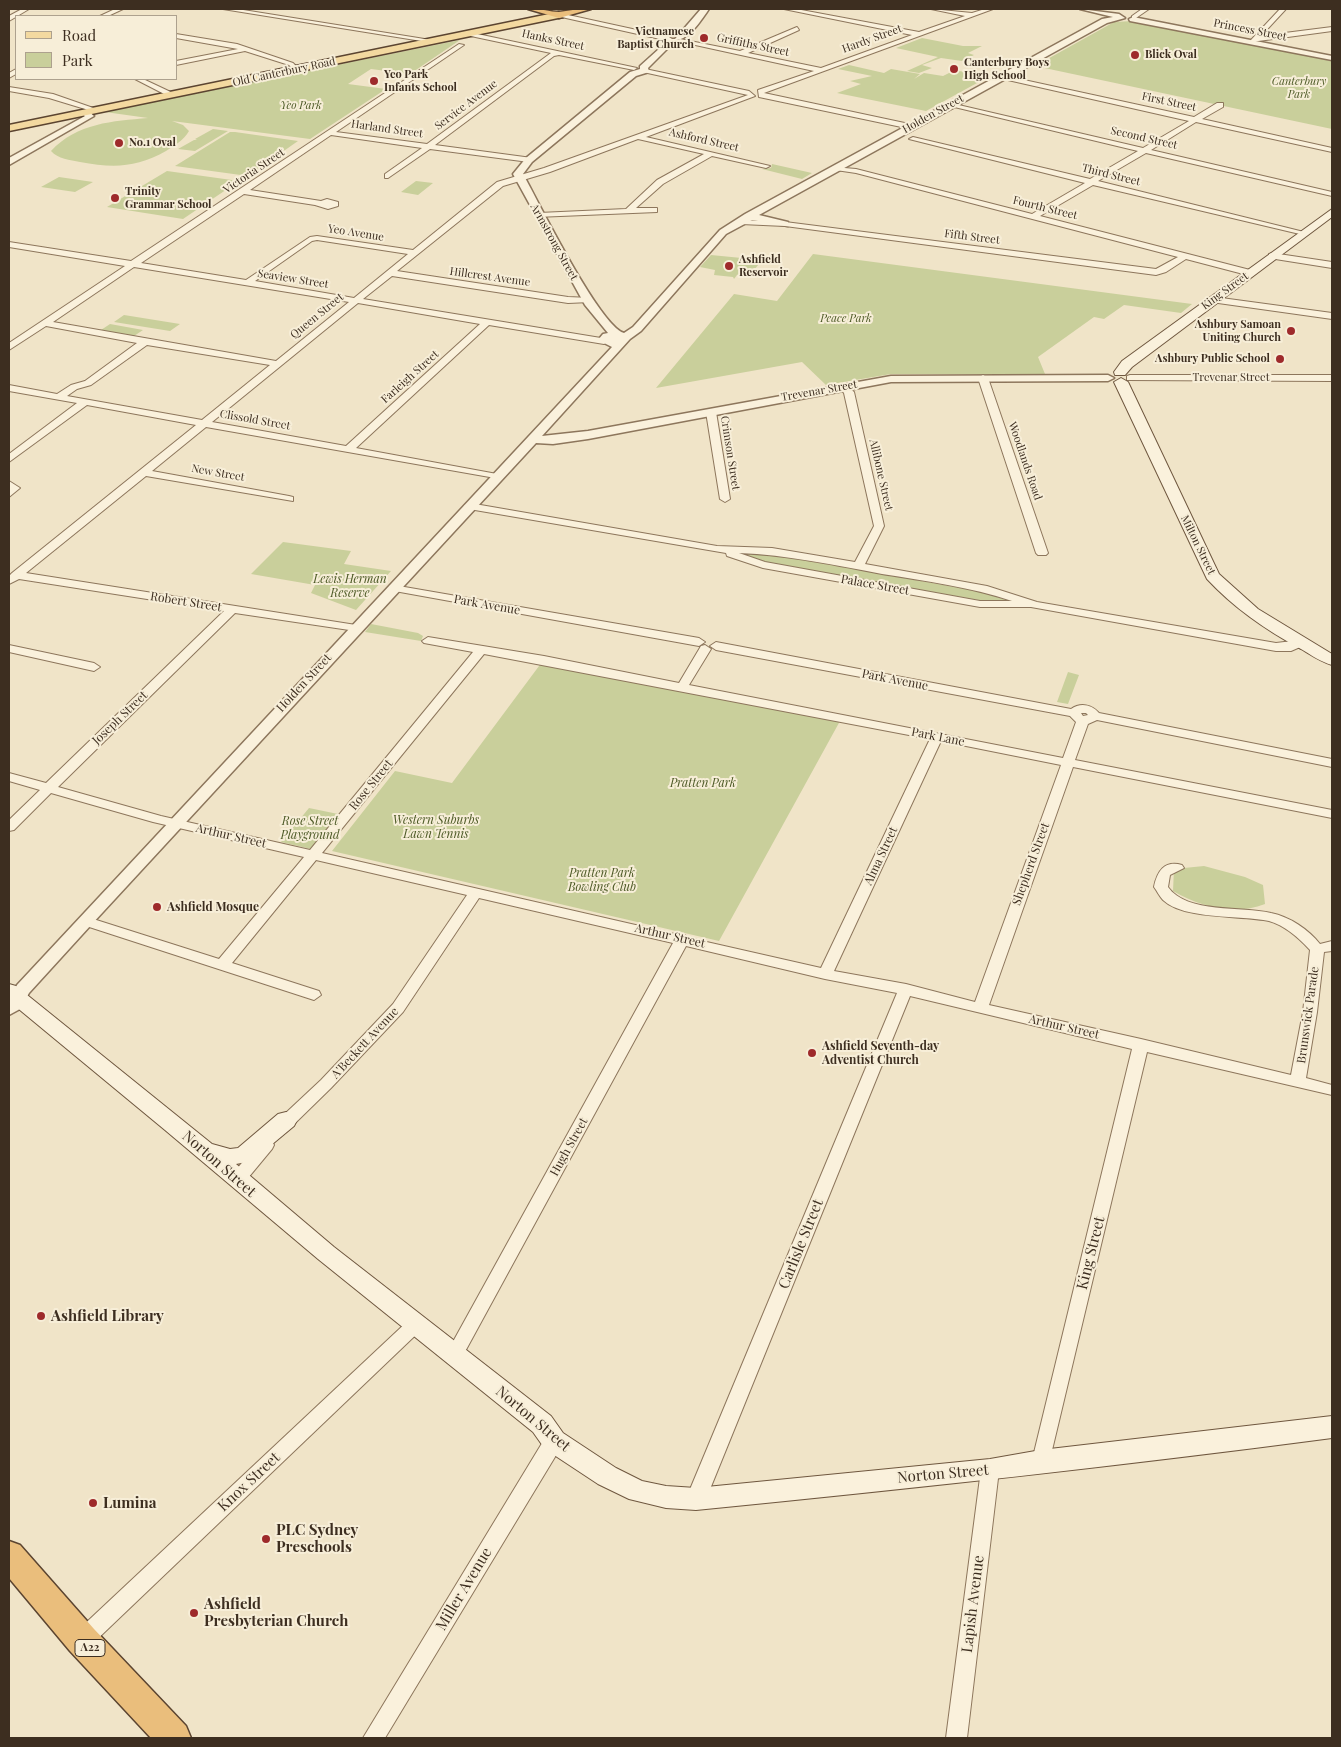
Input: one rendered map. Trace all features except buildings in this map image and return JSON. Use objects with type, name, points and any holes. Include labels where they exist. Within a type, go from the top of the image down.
[{"type":"highway","points":[[533,9],[559,15],[586,9]]},
{"type":"highway","name":"A22","points":[[9,1554],[82,1640],[174,1738]]},
{"type":"main road","name":"Old Canterbury Road","points":[[9,128],[82,111],[559,15]]},
{"type":"main road","name":"King Street","points":[[1120,377],[1126,364],[1332,212]]},
{"type":"main road","name":"Milton Street","points":[[1120,377],[1212,576],[1241,602],[1301,644],[1332,660]]},
{"type":"main road","name":"Norton Street","points":[[11,999],[173,1124],[237,1180],[542,1424],[554,1441],[607,1476],[638,1491],[666,1497],[696,1499],[990,1470],[1041,1461],[1332,1427]]},
{"type":"main road","points":[[202,1150],[238,1157],[244,1155],[286,1120]]},
{"type":"street","points":[[105,15],[120,9]]},
{"type":"street","points":[[226,9],[434,41]]},
{"type":"street","points":[[266,15],[278,9]]},
{"type":"street","points":[[705,9],[695,24],[527,162],[519,171],[518,178],[547,170],[750,94],[762,94],[911,127]]},
{"type":"street","points":[[787,9],[919,34]]},
{"type":"street","points":[[934,9],[971,16]]},
{"type":"street","name":"Hardy Street","points":[[762,94],[821,70],[990,9]]},
{"type":"street","points":[[1084,9],[1121,18]]},
{"type":"street","points":[[1133,18],[1146,9]]},
{"type":"street","points":[[1253,40],[1283,9]]},
{"type":"street","name":"Griffiths Street","points":[[559,15],[821,70]]},
{"type":"street","name":"Princess Street","points":[[1121,18],[1133,18],[1253,40],[1332,58]]},
{"type":"street","name":"Holden Street","points":[[11,999],[594,372],[601,369],[620,337],[637,329],[718,237],[834,169],[1001,77],[1100,24],[1121,18]]},
{"type":"street","points":[[742,53],[797,29]]},
{"type":"street","points":[[1253,40],[1332,30]]},
{"type":"street","name":"Hanks Street","points":[[468,34],[750,94]]},
{"type":"street","points":[[178,36],[246,49],[291,64],[296,69]]},
{"type":"street","name":"Victoria Street","points":[[9,347],[461,45]]},
{"type":"street","points":[[178,63],[246,49]]},
{"type":"street","name":"Service Avenue","points":[[388,176],[558,53]]},
{"type":"street","name":"First Street","points":[[1001,77],[1332,150]]},
{"type":"street","points":[[140,80],[173,94]]},
{"type":"street","points":[[9,89],[50,96],[90,116],[9,162]]},
{"type":"street","name":"Second Street","points":[[950,105],[1332,194]]},
{"type":"street","points":[[1033,217],[1194,119],[1220,106]]},
{"type":"street","name":"Harland Street","points":[[330,133],[527,162]]},
{"type":"street","name":"Ashford Street","points":[[637,137],[766,166]]},
{"type":"street","name":"Third Street","points":[[913,139],[1304,233]]},
{"type":"street","points":[[628,211],[660,182],[712,153]]},
{"type":"street","points":[[527,162],[529,168],[547,170]]},
{"type":"street","name":"Fourth Street","points":[[834,169],[856,171],[1251,273]]},
{"type":"street","name":"Armstrong Street","points":[[518,178],[589,303],[596,309],[607,327],[620,337]]},
{"type":"street","name":"Queen Street","points":[[12,578],[500,184],[518,178]]},
{"type":"street","points":[[243,191],[320,203]]},
{"type":"street","points":[[539,215],[654,210]]},
{"type":"street","points":[[745,220],[785,224]]},
{"type":"street","name":"Fifth Street","points":[[785,224],[1156,272],[1163,270],[1185,256]]},
{"type":"street","name":"Yeo Avenue","points":[[247,283],[310,239],[317,238],[415,253]]},
{"type":"street","name":"Seaview Street","points":[[9,244],[605,341]]},
{"type":"street","points":[[1272,256],[1332,265]]},
{"type":"street","name":"Hillcrest Avenue","points":[[390,273],[589,303]]},
{"type":"street","points":[[1214,300],[1332,316]]},
{"type":"street","name":"Armstrong Street","points":[[589,303],[588,309],[605,341]]},
{"type":"street","name":"Farleigh Street","points":[[349,449],[487,322]]},
{"type":"street","points":[[44,323],[278,364]]},
{"type":"street","points":[[605,341],[616,344],[620,337]]},
{"type":"street","name":"Holden Street","points":[[594,372],[594,368],[608,352],[605,341]]},
{"type":"street","points":[[59,397],[74,386],[88,383],[145,342]]},
{"type":"street","name":"Woodlands Road","points":[[983,378],[1042,553]]},
{"type":"street","name":"Trevenar Street","points":[[533,439],[561,439],[891,379],[1332,378]]},
{"type":"street","name":"Allibone Street","points":[[844,387],[850,392],[879,526],[858,566]]},
{"type":"street","name":"Clissold Street","points":[[9,388],[497,477]]},
{"type":"street","points":[[9,459],[85,402]]},
{"type":"street","name":"Crimson Street","points":[[711,412],[725,499]]},
{"type":"street","name":"New Street","points":[[143,472],[289,499]]},
{"type":"street","points":[[9,484],[15,488],[9,494]]},
{"type":"street","name":"Palace Street","points":[[469,506],[717,549],[772,551],[858,566],[987,589],[1035,605]]},
{"type":"street","name":"Palace Street","points":[[717,549],[763,565],[971,603],[1035,605],[1276,647],[1291,647],[1301,644]]},
{"type":"street","name":"Robert Street","points":[[12,578],[356,628]]},
{"type":"street","name":"Park Avenue","points":[[393,588],[1332,762]]},
{"type":"street","name":"Joseph Street","points":[[9,827],[232,609]]},
{"type":"street","points":[[428,641],[481,650]]},
{"type":"street","points":[[682,687],[707,646]]},
{"type":"street","points":[[9,648],[94,667]]},
{"type":"street","name":"Park Lane","points":[[481,650],[544,660],[1332,814]]},
{"type":"street","name":"Rose Street","points":[[222,966],[481,650]]},
{"type":"street","name":"Shepherd Street","points":[[980,1009],[1084,716]]},
{"type":"street","name":"Alma Street","points":[[825,974],[937,738]]},
{"type":"street","name":"Arthur Street","points":[[9,778],[176,823],[683,939],[825,974],[906,989],[980,1009],[1298,1080],[1332,1090]]},
{"type":"street","name":"Brunswick Parade","points":[[1177,868],[1164,873],[1160,882],[1161,890],[1173,899],[1212,913],[1269,917],[1309,938],[1317,950],[1310,1012],[1298,1080]]},
{"type":"street","name":"A'Beckett Avenue","points":[[237,1180],[286,1120],[326,1084],[398,1008],[476,892]]},
{"type":"street","points":[[85,921],[314,995]]},
{"type":"street","name":"Hugh Street","points":[[455,1354],[683,939]]},
{"type":"street","name":"Brunswick Parade","points":[[1317,950],[1332,946]]},
{"type":"street","name":"Carlisle Street","points":[[696,1499],[906,989]]},
{"type":"street","name":"King Street","points":[[1041,1461],[1141,1044]]},
{"type":"street","name":"Knox Street","points":[[82,1640],[416,1324]]},
{"type":"street","name":"Miller Avenue","points":[[373,1738],[554,1441]]},
{"type":"street","name":"Lapish Avenue","points":[[956,1738],[990,1470]]},
{"type":"green space","name":"Canterbury Park","points":[[1133,21],[1332,61],[1332,129],[1035,66],[1114,22]]},
{"type":"green space","points":[[922,38],[963,46],[982,46],[968,53],[974,55],[962,61],[941,58],[922,65],[932,68],[919,73],[907,71],[938,57],[896,48]]},
{"type":"green space","name":"Yeo Park","points":[[460,40],[410,74],[371,69],[348,84],[386,89],[310,139],[172,121],[183,125],[189,131],[179,142],[166,151],[134,164],[114,166],[92,164],[64,159],[51,151],[72,134],[84,129],[109,122],[148,118],[105,112]]},
{"type":"green space","points":[[849,65],[884,73],[891,69],[920,74],[914,79],[924,73],[943,76],[955,70],[988,77],[926,111],[837,93],[861,84],[850,81],[872,76],[838,69]]},
{"type":"green space","points":[[213,129],[228,131],[195,151],[178,149],[197,140],[195,139]]},
{"type":"green space","points":[[230,132],[298,141],[248,176],[175,166]]},
{"type":"green space","points":[[772,164],[812,173],[802,179],[762,169],[771,168]]},
{"type":"green space","points":[[167,171],[239,181],[183,219],[107,207]]},
{"type":"green space","points":[[59,177],[93,182],[75,192],[41,187]]},
{"type":"green space","points":[[416,181],[433,183],[418,195],[401,192]]},
{"type":"green space","name":"Peace Park","points":[[813,254],[1192,304],[1181,313],[1124,305],[1104,319],[1094,317],[1038,357],[1045,374],[891,374],[826,385],[802,362],[656,388],[734,294],[777,301]]},
{"type":"green space","points":[[711,255],[762,260],[751,274],[737,275],[734,279],[733,277],[714,275],[715,270],[700,267]]},
{"type":"green space","points":[[124,315],[180,324],[170,331],[114,322]]},
{"type":"green space","points":[[110,324],[143,330],[134,336],[101,330]]},
{"type":"green space","name":"Lewis Herman Reserve","points":[[283,542],[351,551],[344,564],[391,571],[356,610],[311,593],[315,585],[251,574]]},
{"type":"green space","points":[[744,554],[770,554],[983,592],[1006,600],[1003,602],[978,600],[767,563]]},
{"type":"green space","points":[[371,624],[418,633],[423,636],[421,641],[365,632]]},
{"type":"green space","name":"Pratten Park","points":[[542,662],[840,721],[719,941],[332,851],[395,771],[452,783]]},
{"type":"green space","points":[[1068,672],[1079,675],[1068,704],[1057,702]]},
{"type":"green space","name":"Rose Street Playground","points":[[309,808],[338,814],[311,849],[281,842]]},
{"type":"green space","points":[[1204,866],[1245,877],[1263,885],[1265,904],[1253,908],[1218,908],[1184,897],[1173,891],[1174,869]]},
{"type":"place","name":"Vietnamese Baptist Church","points":[[704,38]]},
{"type":"place","name":"Blick Oval","points":[[1135,55]]},
{"type":"place","name":"Canterbury Boys High School","points":[[954,69]]},
{"type":"place","name":"Yeo Park Infants School","points":[[374,81]]},
{"type":"place","name":"No.1 Oval","points":[[119,143]]},
{"type":"place","name":"Trinity Grammar School","points":[[115,198]]},
{"type":"place","name":"Ashfield Reservoir","points":[[729,266]]},
{"type":"place","name":"Ashbury Samoan Uniting Church","points":[[1291,331]]},
{"type":"place","name":"Ashbury Public School","points":[[1280,359]]},
{"type":"place","name":"Ashfield Mosque","points":[[157,907]]},
{"type":"place","name":"Ashfield Seventh-day Adventist Church","points":[[812,1053]]},
{"type":"place","name":"Ashfield Library","points":[[41,1316]]},
{"type":"place","name":"Lumina","points":[[93,1503]]},
{"type":"place","name":"PLC Sydney Preschools","points":[[266,1539]]},
{"type":"place","name":"Ashfield Presbyterian Church","points":[[194,1613]]},
{"type":"park label","name":"Western Suburbs Lawn Tennis","points":[[436,827]]},
{"type":"park label","name":"Pratten Park Bowling Club","points":[[602,880]]}]
